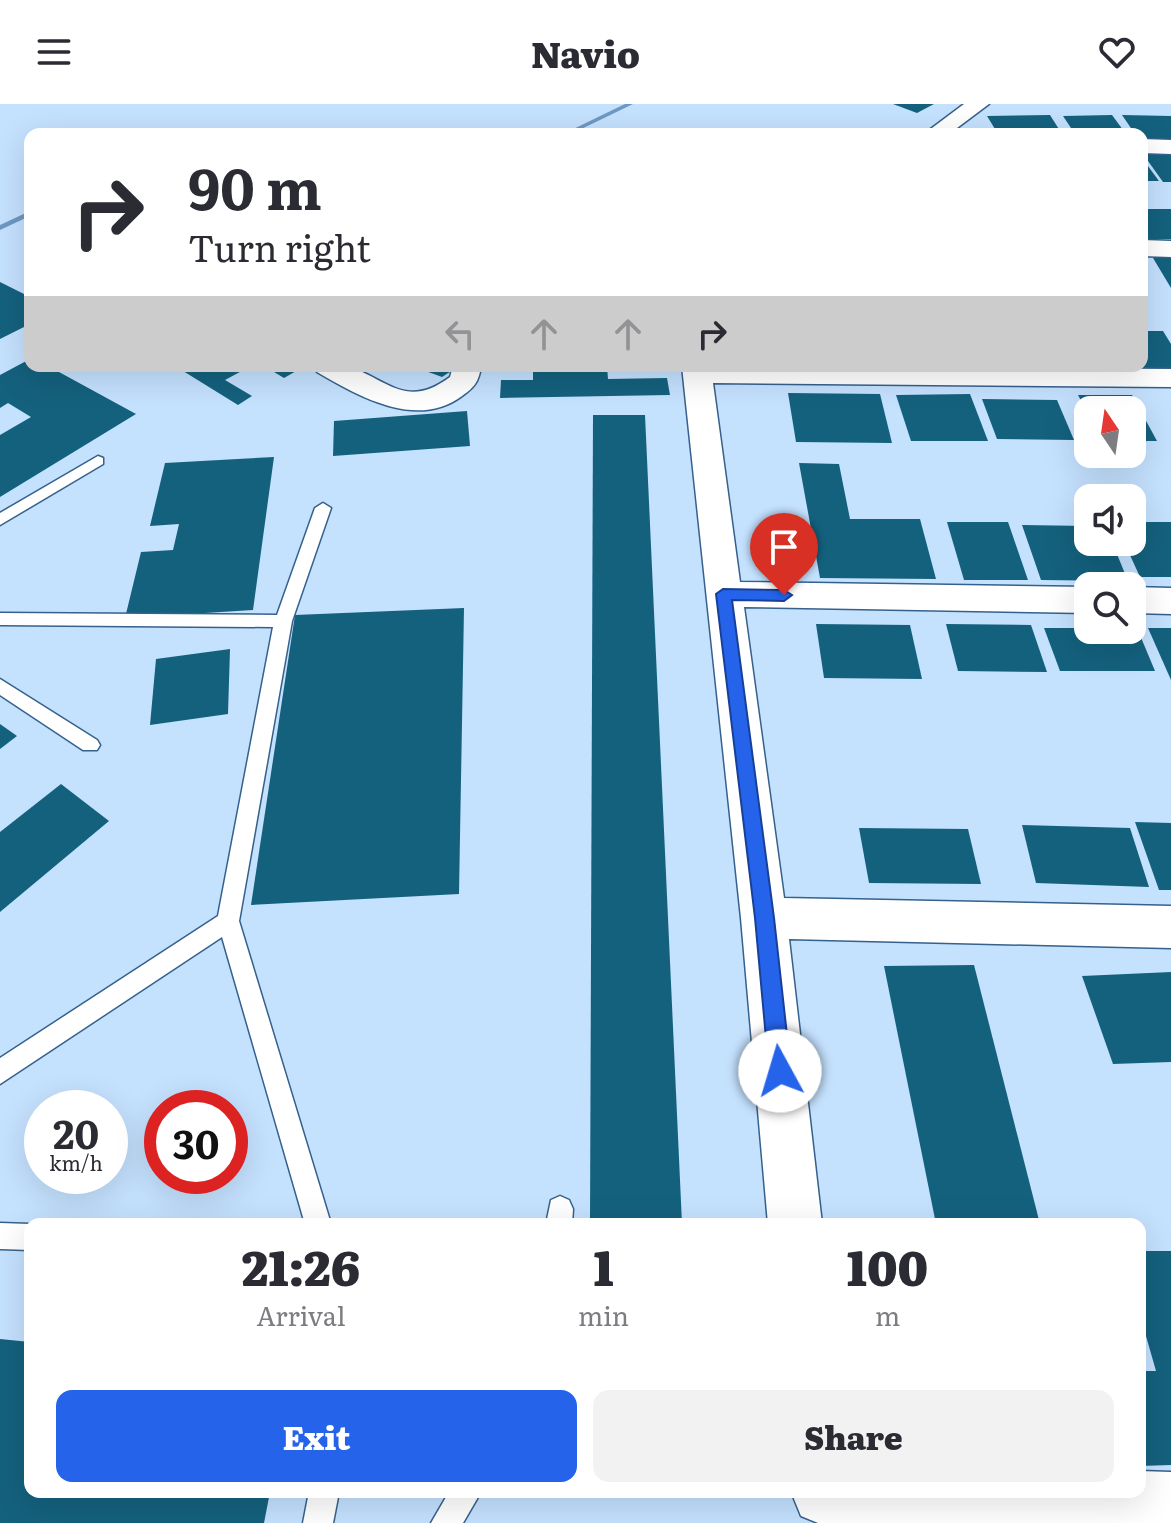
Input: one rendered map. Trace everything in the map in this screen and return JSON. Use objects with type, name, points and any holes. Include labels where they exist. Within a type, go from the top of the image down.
[{"type":"street","points":[[944,128],[978,104]]},
{"type":"street","points":[[1148,146],[1171,147]]},
{"type":"street","points":[[1148,248],[1171,249]]},
{"type":"street","points":[[338,372],[378,395],[406,400],[436,399],[464,381],[466,372]]},
{"type":"street","points":[[697,372],[764,918],[794,1218]]},
{"type":"street","points":[[816,372],[1171,378]]},
{"type":"street","points":[[723,594],[1074,600]]},
{"type":"street","points":[[1146,600],[1171,601]]},
{"type":"street","points":[[764,918],[1171,927]]},
{"type":"street","points":[[824,1503],[1171,1503]]},
{"type":"lane","points":[[0,520],[98,461]]},
{"type":"lane","points":[[316,1218],[228,921],[283,621],[323,508]]},
{"type":"lane","points":[[0,619],[283,621]]},
{"type":"lane","points":[[0,686],[90,745]]},
{"type":"lane","points":[[0,1072],[228,921]]},
{"type":"lane","points":[[0,1236],[24,1237]]},
{"type":"lane","points":[[318,1523],[323,1498]]},
{"type":"lane","points":[[446,1523],[462,1498]]},
{"type":"building","points":[[893,104],[934,104],[917,113]]},
{"type":"building","points":[[1050,115],[1058,128],[994,128],[987,116]]},
{"type":"building","points":[[1112,115],[1122,128],[1071,128],[1063,116]]},
{"type":"building","points":[[1122,115],[1171,116],[1171,140],[1148,140],[1148,128],[1131,128]]},
{"type":"building","points":[[1148,154],[1171,154],[1171,182],[1163,182],[1148,161]]},
{"type":"building","points":[[1148,166],[1159,181],[1148,181]]},
{"type":"building","points":[[1148,209],[1171,209],[1171,239],[1148,239]]},
{"type":"building","points":[[1153,258],[1171,258],[1171,288]]},
{"type":"building","points":[[0,282],[24,294],[24,327],[0,339]]},
{"type":"building","points":[[1148,331],[1163,331],[1171,344],[1171,370],[1148,370]]},
{"type":"building","points":[[24,362],[24,372],[59,372],[136,414],[0,497],[0,435],[31,417],[8,403],[0,408],[0,375]]},
{"type":"building","points":[[185,372],[240,372],[225,380],[252,396],[238,405]]},
{"type":"building","points":[[274,372],[294,372],[284,378]]},
{"type":"building","points":[[428,372],[450,372],[442,377]]},
{"type":"building","points":[[533,372],[607,372],[608,379],[667,378],[670,395],[500,398],[501,380],[533,380]]},
{"type":"building","points":[[788,393],[880,394],[892,443],[796,442]]},
{"type":"building","points":[[970,394],[988,441],[911,441],[896,395]]},
{"type":"building","points":[[1078,395],[1133,396],[1079,396]]},
{"type":"building","points":[[982,399],[1057,400],[1074,440],[997,439]]},
{"type":"building","points":[[467,411],[470,446],[333,456],[334,421]]},
{"type":"building","points":[[593,415],[645,415],[682,1218],[590,1218]]},
{"type":"building","points":[[1146,421],[1157,441],[1146,441]]},
{"type":"building","points":[[274,457],[253,610],[125,618],[141,552],[173,550],[179,524],[150,526],[165,463]]},
{"type":"building","points":[[799,463],[839,464],[850,519],[920,519],[936,579],[820,578]]},
{"type":"building","points":[[947,522],[1008,522],[1028,580],[964,580]]},
{"type":"building","points":[[1146,522],[1171,522],[1171,577],[1146,577],[1146,572],[1138,572],[1130,556],[1146,556]]},
{"type":"building","points":[[1022,525],[1074,526],[1074,556],[1118,556],[1124,572],[1074,572],[1074,580],[1041,580]]},
{"type":"building","points":[[464,608],[459,894],[251,905],[295,615]]},
{"type":"building","points":[[816,624],[910,625],[922,679],[824,678]]},
{"type":"building","points":[[946,624],[1031,625],[1047,672],[958,671]]},
{"type":"building","points":[[1044,628],[1074,628],[1074,644],[1144,644],[1155,671],[1060,671]]},
{"type":"building","points":[[1148,628],[1171,628],[1171,680]]},
{"type":"building","points":[[230,649],[228,714],[150,725],[156,659]]},
{"type":"building","points":[[0,724],[17,736],[0,749]]},
{"type":"building","points":[[61,784],[109,821],[0,912],[0,832]]},
{"type":"building","points":[[1135,822],[1171,823],[1171,890],[1159,890]]},
{"type":"building","points":[[1022,825],[1130,828],[1149,887],[1036,883]]},
{"type":"building","points":[[859,828],[968,829],[981,884],[869,883]]},
{"type":"building","points":[[974,965],[1038,1218],[935,1218],[884,966]]},
{"type":"building","points":[[1171,972],[1171,1062],[1113,1064],[1082,976]]},
{"type":"building","points":[[1146,1251],[1171,1251],[1171,1465],[1146,1466],[1146,1371],[1156,1371],[1146,1336]]},
{"type":"building","points":[[0,1339],[24,1341],[24,1498],[269,1498],[264,1523],[0,1523]]},
{"type":"waterway","points":[[579,128],[630,104]]},
{"type":"waterway","points":[[0,228],[24,216]]},
{"type":"route","points":[[780,1071],[723,594],[784,595]]}]
